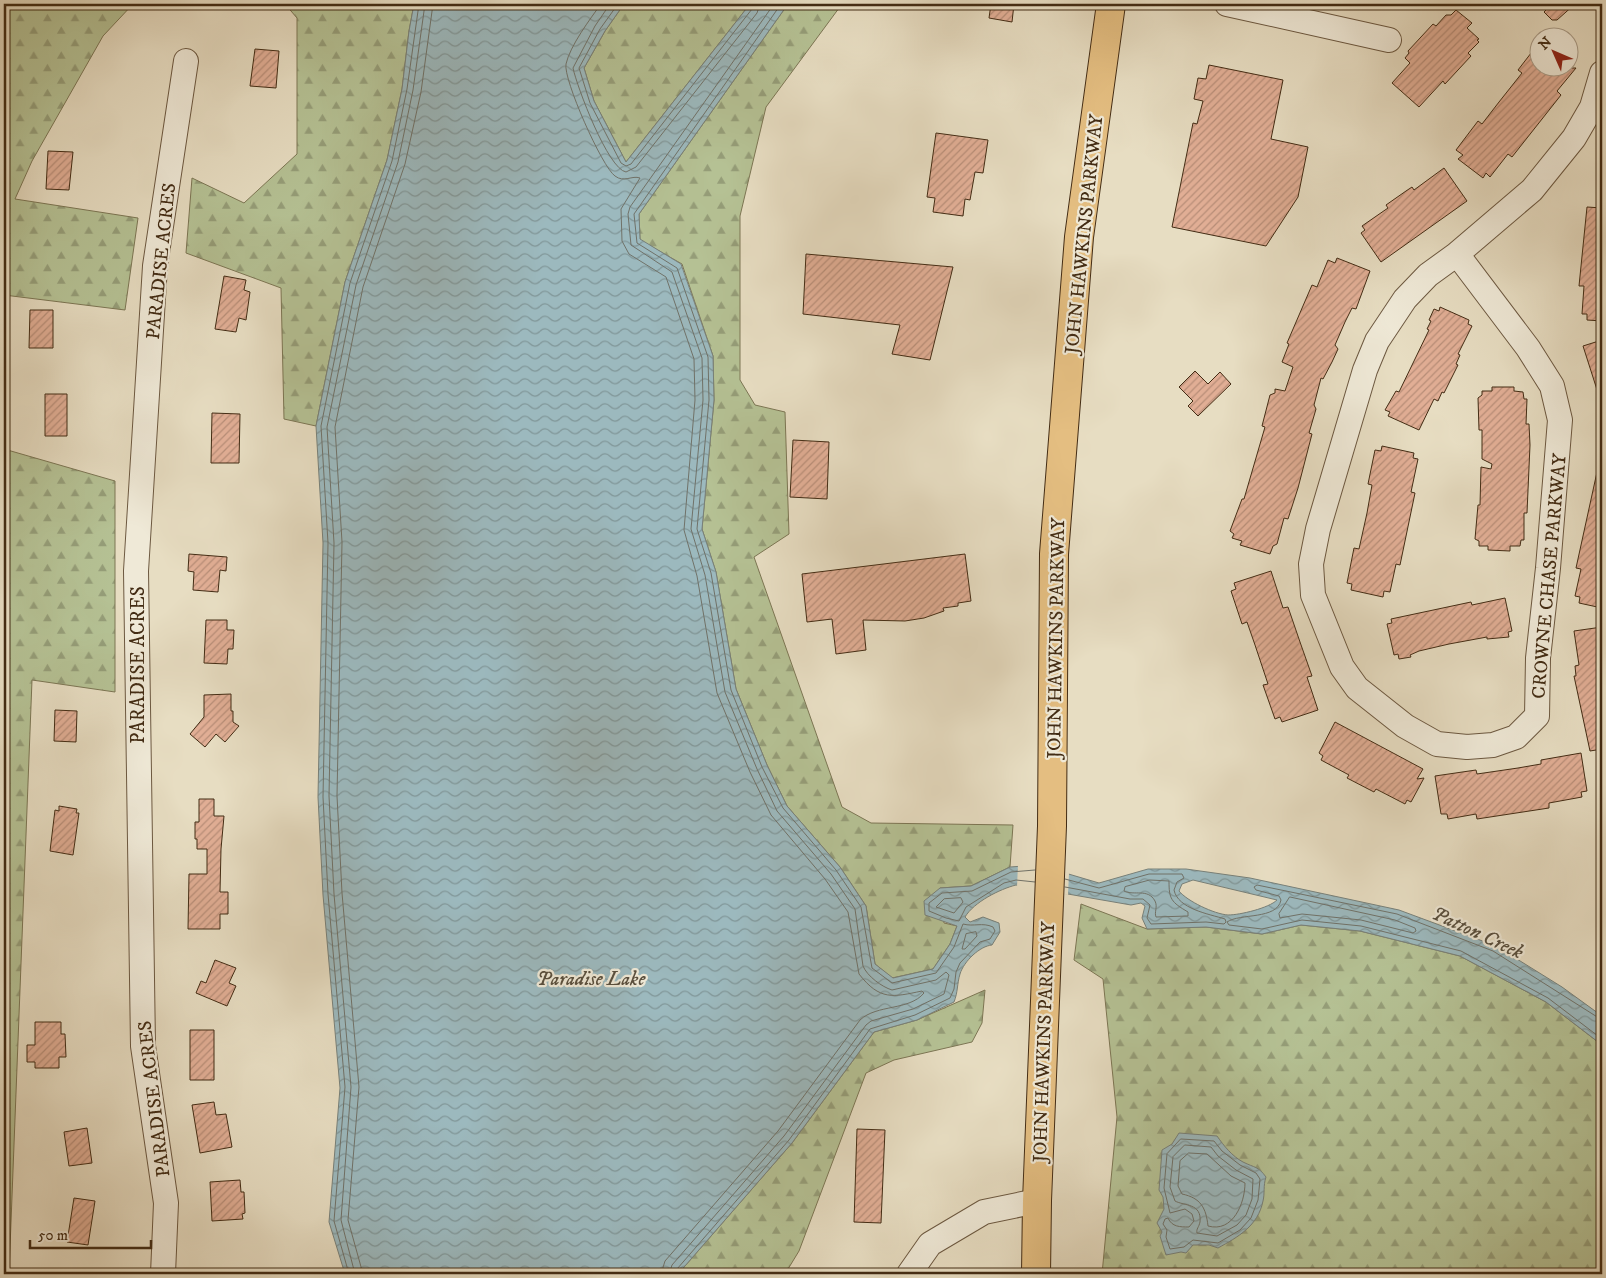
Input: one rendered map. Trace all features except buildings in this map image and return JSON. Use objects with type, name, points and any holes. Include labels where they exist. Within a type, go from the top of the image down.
[{"type":"main road","name":"JOHN HAWKINS PARKWAY","points":[[1036,1274],[1036,1202],[1052,826],[1054,554],[1079,237],[1111,4]]},
{"type":"street","points":[[1227,4],[1390,40]]},
{"type":"street","name":"PARADISE ACRES","points":[[164,1273],[166,1203],[143,1046],[136,571],[155,266],[186,61]]},
{"type":"street","name":"CROWNE CHASE PARKWAY","points":[[1457,254],[1528,348],[1552,386],[1560,420],[1548,568],[1538,658],[1537,716],[1516,737],[1493,745],[1467,747],[1437,744],[1405,726],[1357,688],[1342,667],[1313,595],[1311,564],[1318,529],[1365,370],[1377,341],[1405,299],[1428,275],[1457,254],[1532,190],[1574,138],[1592,107],[1602,73]]},
{"type":"street","points":[[909,1274],[930,1244],[984,1212],[1036,1202]]},
{"type":"green space","points":[[4,4],[133,4],[103,36],[32,161],[15,199],[138,218],[125,310],[4,295]]},
{"type":"green space","points":[[285,4],[414,4],[402,89],[387,160],[345,282],[316,426],[284,419],[281,288],[186,253],[192,178],[244,203],[297,154],[297,18]]},
{"type":"green space","points":[[624,4],[750,4],[626,162],[594,101],[584,68],[605,31]]},
{"type":"green space","points":[[788,4],[842,4],[766,107],[740,216],[740,380],[755,405],[785,412],[789,534],[754,557],[842,807],[871,823],[1013,825],[1010,867],[971,886],[940,888],[944,923],[957,926],[950,944],[933,969],[892,978],[875,964],[866,906],[840,867],[787,806],[767,765],[736,689],[716,572],[702,529],[714,400],[713,356],[682,264],[640,240],[639,214]]},
{"type":"green space","points":[[4,449],[115,481],[115,692],[32,680],[9,1274],[4,1274]]},
{"type":"green space","points":[[1081,904],[1147,929],[1206,927],[1262,934],[1301,925],[1360,931],[1460,956],[1546,1002],[1602,1045],[1602,1274],[1102,1274],[1117,1117],[1103,979],[1074,960]]},
{"type":"green space","points":[[985,990],[982,1023],[972,1042],[894,1060],[866,1073],[799,1251],[785,1274],[678,1274],[792,1143],[874,1032],[917,1020]]},
{"type":"water","name":"Paradise Lake","points":[[414,4],[624,4],[605,31],[584,68],[594,101],[626,162],[750,4],[788,4],[639,214],[640,239],[681,264],[713,356],[714,400],[702,529],[716,572],[736,689],[767,765],[787,806],[840,867],[866,906],[875,964],[893,978],[933,969],[950,944],[957,926],[925,915],[924,901],[940,888],[971,886],[1010,867],[1038,865],[1099,883],[1148,869],[1186,869],[1250,878],[1399,910],[1496,946],[1562,987],[1602,1016],[1602,1045],[1546,1002],[1460,956],[1360,931],[1301,925],[1262,934],[1206,927],[1147,929],[1142,918],[1145,906],[1141,903],[1131,905],[1016,885],[988,897],[969,911],[965,917],[970,922],[983,917],[999,923],[1000,932],[992,945],[982,948],[965,964],[960,974],[954,1002],[917,1020],[874,1032],[792,1143],[678,1274],[345,1274],[329,1222],[340,1088],[323,895],[318,797],[323,543],[316,426],[345,282],[387,160],[402,89]],"holes":[[[1193,880],[1277,900],[1268,906],[1240,914],[1228,915],[1201,906],[1188,899],[1179,891],[1182,884]]]},
{"type":"water","points":[[1179,1133],[1217,1136],[1235,1157],[1263,1173],[1266,1177],[1264,1198],[1257,1217],[1252,1224],[1233,1240],[1218,1248],[1209,1245],[1193,1245],[1186,1253],[1166,1255],[1160,1236],[1162,1232],[1157,1223],[1164,1209],[1163,1197],[1159,1190],[1162,1150],[1172,1144]]},
{"type":"pier","points":[[1038,863],[1069,873],[1068,895],[1017,887],[1018,864]]},
{"type":"water label","name":"Patton Creek","points":[[1478,932]]}]
